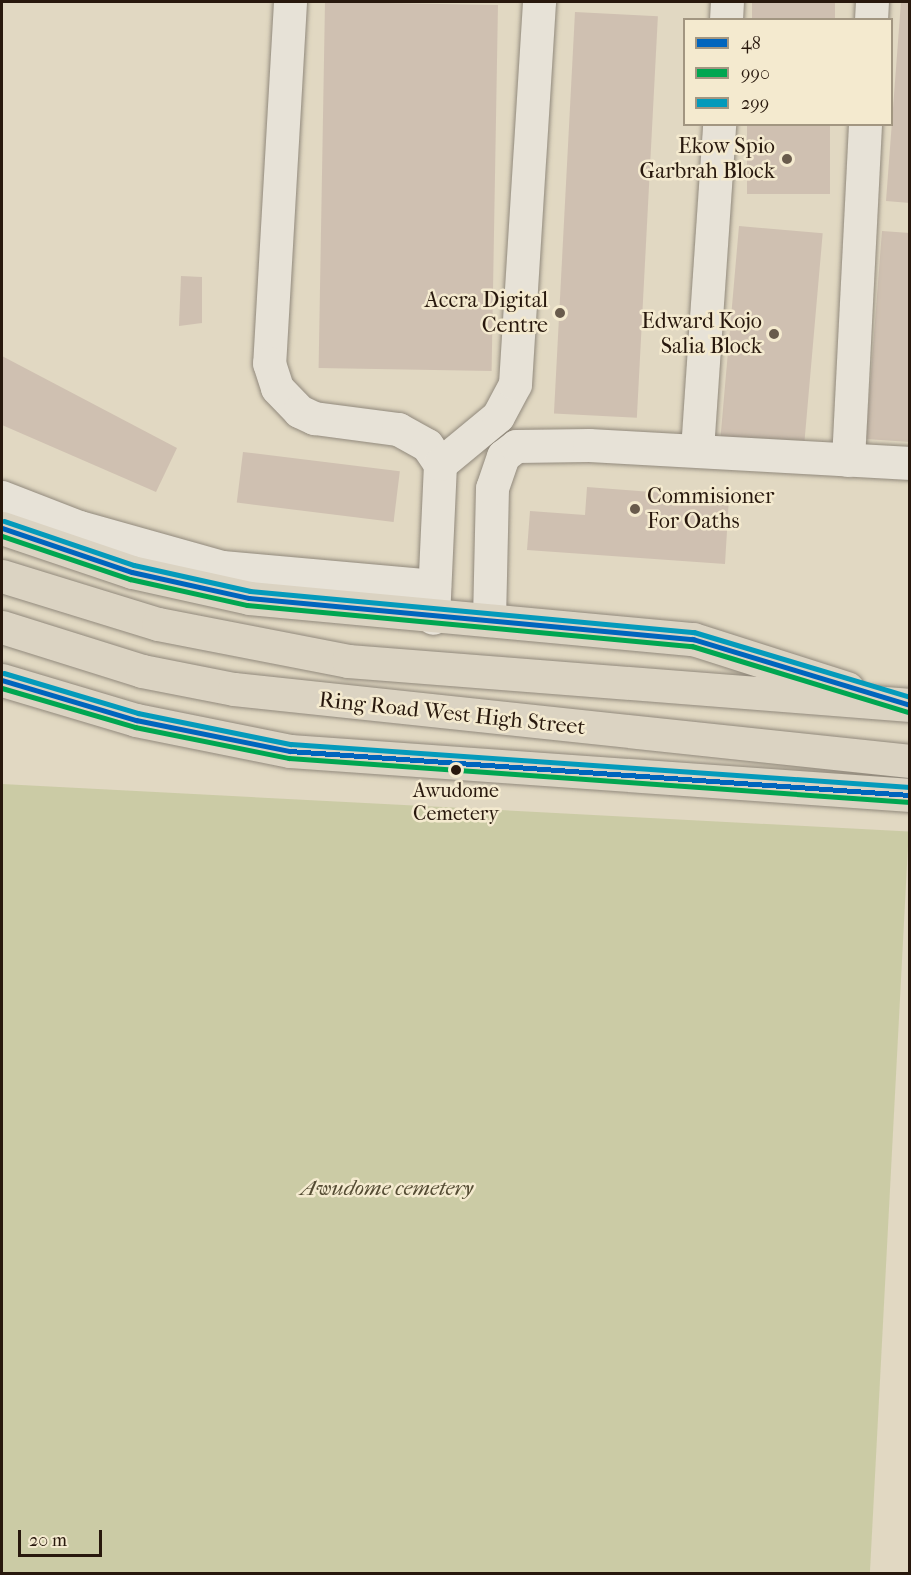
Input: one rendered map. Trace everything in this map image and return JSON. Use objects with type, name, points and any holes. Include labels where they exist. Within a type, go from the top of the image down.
[{"type":"main road","name":"Ring Road West High Street","points":[[2,528],[132,572],[249,598],[433,618],[489,620],[693,639],[903,704]]},
{"type":"main road","name":"Ring Road West High Street","points":[[2,576],[113,613],[348,661],[903,704]]},
{"type":"main road","name":"Ring Road West High Street","points":[[2,627],[142,671],[234,689],[909,761]]},
{"type":"main road","name":"Ring Road West High Street","points":[[2,680],[136,720],[290,751],[909,795]]},
{"type":"lane","points":[[290,2],[269,329],[277,388],[314,418],[414,435],[440,464],[433,618]]},
{"type":"lane","points":[[440,464],[498,416],[515,384],[539,2]]},
{"type":"lane","points":[[726,18],[727,2]]},
{"type":"lane","points":[[871,18],[872,2]]},
{"type":"lane","points":[[697,450],[719,126]]},
{"type":"lane","points":[[848,460],[866,126]]},
{"type":"lane","points":[[489,620],[492,488],[503,456],[528,445],[697,450],[909,464]]},
{"type":"lane","points":[[2,497],[79,527],[222,567],[434,586]]},
{"type":"green space","name":"Awudome cemetery","points":[[2,784],[909,832],[870,1574],[2,1574]]},
{"type":"building","points":[[325,2],[498,5],[492,371],[319,368]]},
{"type":"building","points":[[752,2],[835,2],[835,18],[752,18]]},
{"type":"building","points":[[901,2],[910,2],[910,203],[886,201]]},
{"type":"building","points":[[575,12],[658,16],[637,418],[554,413]]},
{"type":"building","name":"Ekow Spio Garbrah Block","points":[[747,126],[830,126],[830,194],[747,194]]},
{"type":"building","name":"Edward Kojo Salia Block","points":[[739,226],[823,233],[804,444],[721,436]]},
{"type":"building","points":[[882,231],[910,233],[910,442],[866,439]]},
{"type":"building","points":[[181,276],[202,277],[202,323],[179,326]]},
{"type":"building","points":[[2,356],[177,448],[156,492],[2,425]]},
{"type":"building","points":[[243,452],[400,471],[394,522],[237,503]]},
{"type":"building","points":[[587,487],[729,498],[725,564],[527,550],[530,511],[585,515]]},
{"type":"transit line","name":"299","points":[[4,521],[134,565],[250,591],[694,632],[910,697]]},
{"type":"transit line","name":"48","points":[[2,528],[132,572],[249,598],[693,639],[910,705]]},
{"type":"transit line","name":"990","points":[[2,536],[130,579],[247,605],[692,646],[908,712]]},
{"type":"transit line","name":"299","points":[[4,673],[138,713],[291,744],[910,787]]},
{"type":"transit line","name":"48","points":[[2,680],[136,720],[290,751],[910,795]]},
{"type":"transit line","name":"990","points":[[2,688],[135,727],[289,758],[909,802]]},
{"type":"place","name":"Ekow Spio Garbrah Block","points":[[787,159]]},
{"type":"place","name":"Accra Digital Centre","points":[[560,313]]},
{"type":"place","name":"Edward Kojo Salia Block","points":[[774,334]]},
{"type":"place","name":"Commisioner For Oaths","points":[[635,509]]},
{"type":"place","name":"Awudome Cemetery","points":[[456,770]]}]
